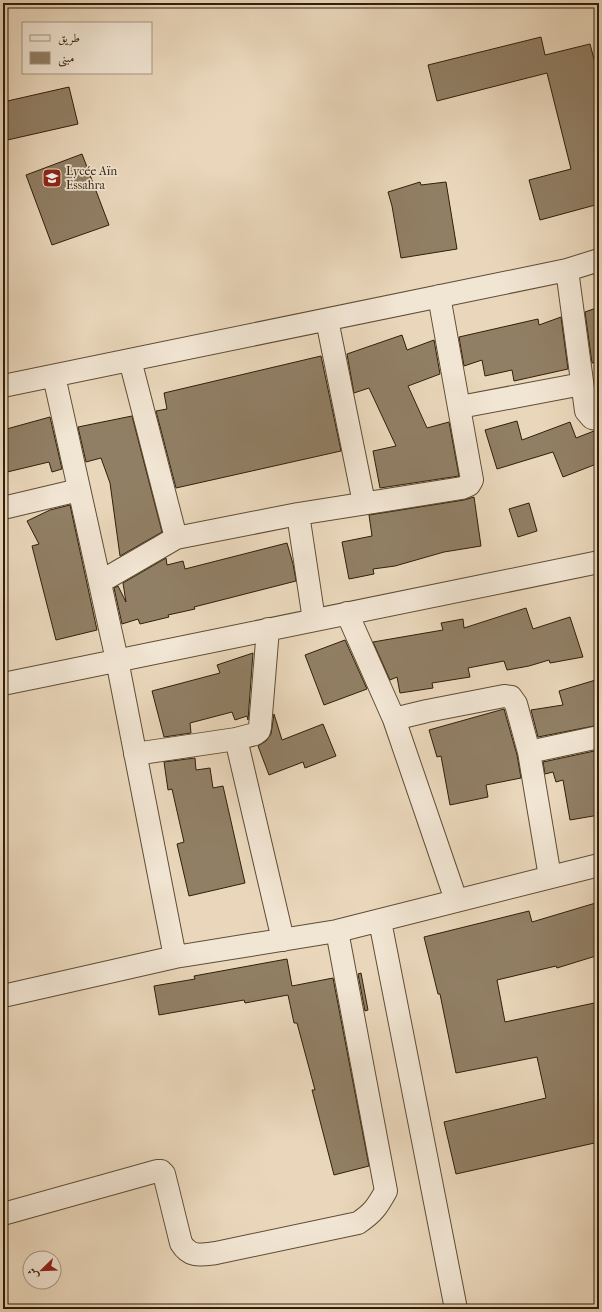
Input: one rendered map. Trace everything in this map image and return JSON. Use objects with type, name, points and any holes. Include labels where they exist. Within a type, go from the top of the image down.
[{"type":"street","points":[[3,386],[567,270],[599,260]]},
{"type":"street","points":[[567,270],[586,412],[592,418],[599,419]]},
{"type":"street","points":[[100,582],[176,538],[298,514],[462,488],[469,485],[472,480],[439,296]]},
{"type":"street","points":[[327,320],[364,503]]},
{"type":"street","points":[[130,360],[176,538]]},
{"type":"street","points":[[54,376],[117,660],[175,957]]},
{"type":"street","points":[[460,408],[582,384]]},
{"type":"street","points":[[3,508],[79,490]]},
{"type":"street","points":[[298,514],[314,620]]},
{"type":"street","points":[[3,684],[599,562]]},
{"type":"street","points":[[347,613],[394,719],[456,900]]},
{"type":"street","points":[[135,754],[236,739],[255,734],[259,731],[268,630]]},
{"type":"street","points":[[394,719],[504,696],[511,697],[516,704],[529,752],[550,877]]},
{"type":"street","points":[[529,752],[599,737]]},
{"type":"street","points":[[236,739],[284,940]]},
{"type":"street","points":[[3,996],[175,957],[337,931],[599,865]]},
{"type":"street","points":[[380,921],[456,1309]]},
{"type":"street","points":[[3,1214],[156,1171],[161,1171],[164,1174],[181,1243],[184,1249],[190,1254],[200,1255],[216,1253],[358,1223],[368,1216],[378,1206],[386,1192],[337,931]]},
{"type":"building","points":[[541,37],[545,55],[590,44],[599,78],[599,204],[540,220],[529,180],[571,169],[547,73],[437,101],[428,65]]},
{"type":"building","points":[[69,87],[78,124],[3,141],[3,102]]},
{"type":"building","points":[[82,154],[109,225],[52,245],[26,175]]},
{"type":"building","points":[[420,182],[421,185],[446,182],[457,249],[401,258],[392,206],[388,192]]},
{"type":"building","points":[[599,307],[599,362],[592,363],[585,312]]},
{"type":"building","points":[[561,317],[568,369],[514,381],[512,370],[485,376],[482,360],[464,366],[459,337],[538,319],[539,325]]},
{"type":"building","points":[[402,335],[407,350],[434,340],[440,374],[408,386],[427,428],[449,422],[459,476],[380,488],[373,451],[396,446],[369,388],[354,393],[347,354]]},
{"type":"building","points":[[321,356],[341,451],[176,488],[156,411],[167,409],[164,393]]},
{"type":"building","points":[[132,416],[162,532],[120,556],[110,483],[101,458],[86,462],[78,427]]},
{"type":"building","points":[[50,417],[62,469],[52,472],[49,462],[3,473],[3,430]]},
{"type":"building","points":[[517,421],[522,440],[570,422],[576,438],[594,431],[599,431],[599,463],[563,477],[553,452],[497,469],[485,430]]},
{"type":"building","points":[[474,497],[481,546],[444,552],[395,566],[373,569],[374,574],[349,579],[342,542],[372,536],[369,515],[464,500]]},
{"type":"building","points":[[529,503],[537,531],[518,537],[509,509]]},
{"type":"building","points":[[70,505],[97,630],[56,640],[32,546],[39,544],[27,521],[50,510]]},
{"type":"building","points":[[287,543],[296,581],[194,607],[195,609],[168,615],[169,617],[140,624],[138,619],[122,624],[114,588],[118,586],[126,602],[123,583],[166,558],[167,565],[183,561],[185,569]]},
{"type":"building","points":[[526,608],[533,629],[570,617],[583,657],[550,663],[549,660],[529,666],[507,670],[504,661],[468,668],[470,677],[432,683],[433,688],[400,693],[397,677],[390,680],[373,642],[443,630],[441,623],[463,619],[464,628]]},
{"type":"building","points":[[345,640],[367,689],[324,705],[305,655]]},
{"type":"building","points":[[253,653],[248,720],[247,716],[235,720],[232,712],[190,723],[191,733],[164,737],[152,691],[220,673],[217,665]]},
{"type":"building","points":[[599,679],[599,725],[538,737],[531,710],[563,705],[559,691]]},
{"type":"building","points":[[504,709],[517,755],[521,778],[486,785],[488,797],[450,805],[441,756],[437,757],[429,730]]},
{"type":"building","points":[[274,714],[282,740],[323,724],[336,756],[305,768],[303,762],[269,775],[258,746],[266,741],[271,734]]},
{"type":"building","points":[[599,750],[599,815],[570,820],[563,780],[556,782],[553,772],[545,774],[543,762]]},
{"type":"building","points":[[195,758],[196,770],[210,768],[213,788],[223,786],[245,883],[189,896],[177,844],[184,842],[172,789],[168,790],[164,762]]},
{"type":"building","points":[[599,902],[599,955],[557,968],[556,966],[497,980],[505,1022],[599,1002],[599,1142],[456,1174],[444,1122],[546,1098],[537,1057],[456,1073],[440,994],[438,994],[424,937],[529,911],[532,922]]},
{"type":"building","points":[[287,959],[292,986],[333,978],[369,1166],[334,1175],[312,1090],[315,1090],[297,1023],[294,1023],[288,995],[245,1003],[244,1000],[159,1015],[154,986],[195,979],[194,976]]},
{"type":"building","points":[[361,973],[368,1010],[365,1011],[358,974]]},
{"type":"place","name":"Lycée Aïn Essahra","points":[[52,178]]}]
